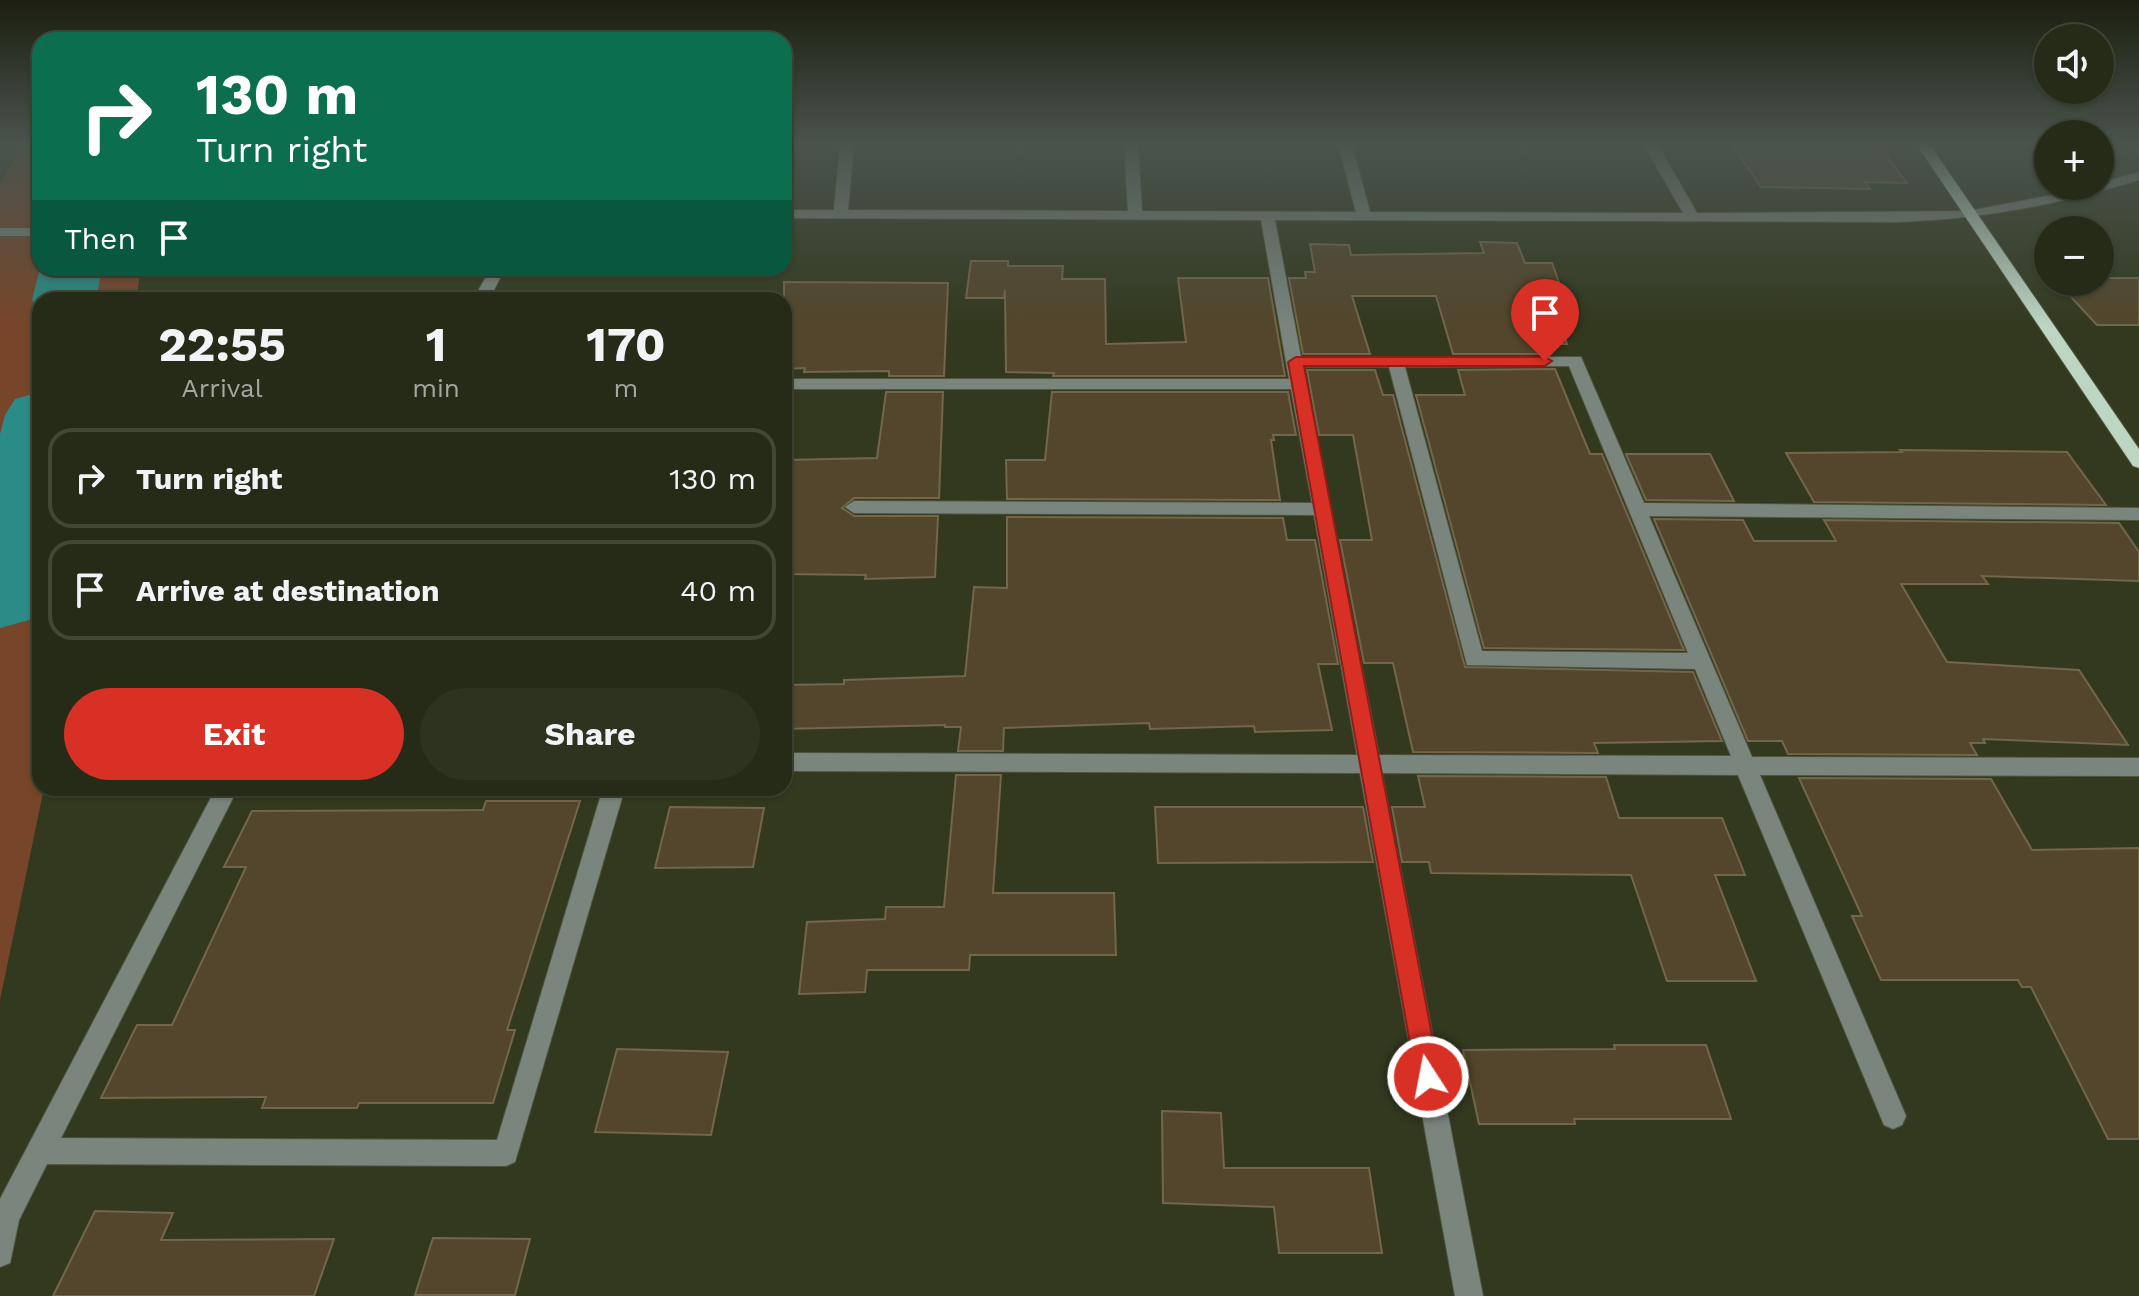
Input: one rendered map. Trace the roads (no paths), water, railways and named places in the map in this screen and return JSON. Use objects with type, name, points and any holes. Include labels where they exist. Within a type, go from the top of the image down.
[{"type":"main road","points":[[1962,205],[2139,462]]},
{"type":"street","points":[[841,215],[842,205]]},
{"type":"street","points":[[1134,205],[1135,215]]},
{"type":"street","points":[[1361,205],[1364,216]]},
{"type":"street","points":[[1685,205],[1692,217]]},
{"type":"street","points":[[792,214],[1692,217],[1968,215],[2018,205]]},
{"type":"street","points":[[1267,216],[1469,1296]]},
{"type":"street","points":[[0,232],[32,232]]},
{"type":"street","points":[[792,384],[1298,373],[1396,362],[1575,361],[1893,1116]]},
{"type":"street","points":[[1396,362],[1474,659],[1702,661]]},
{"type":"street","points":[[854,507],[1322,509]]},
{"type":"street","points":[[1636,509],[2139,514]]},
{"type":"street","points":[[792,762],[2139,767]]},
{"type":"street","points":[[0,1253],[5,1218],[223,796]]},
{"type":"street","points":[[38,1151],[506,1153],[612,796]]},
{"type":"waterway","points":[[66,292],[69,276]]},
{"type":"waterway","points":[[0,598],[32,452]]}]
